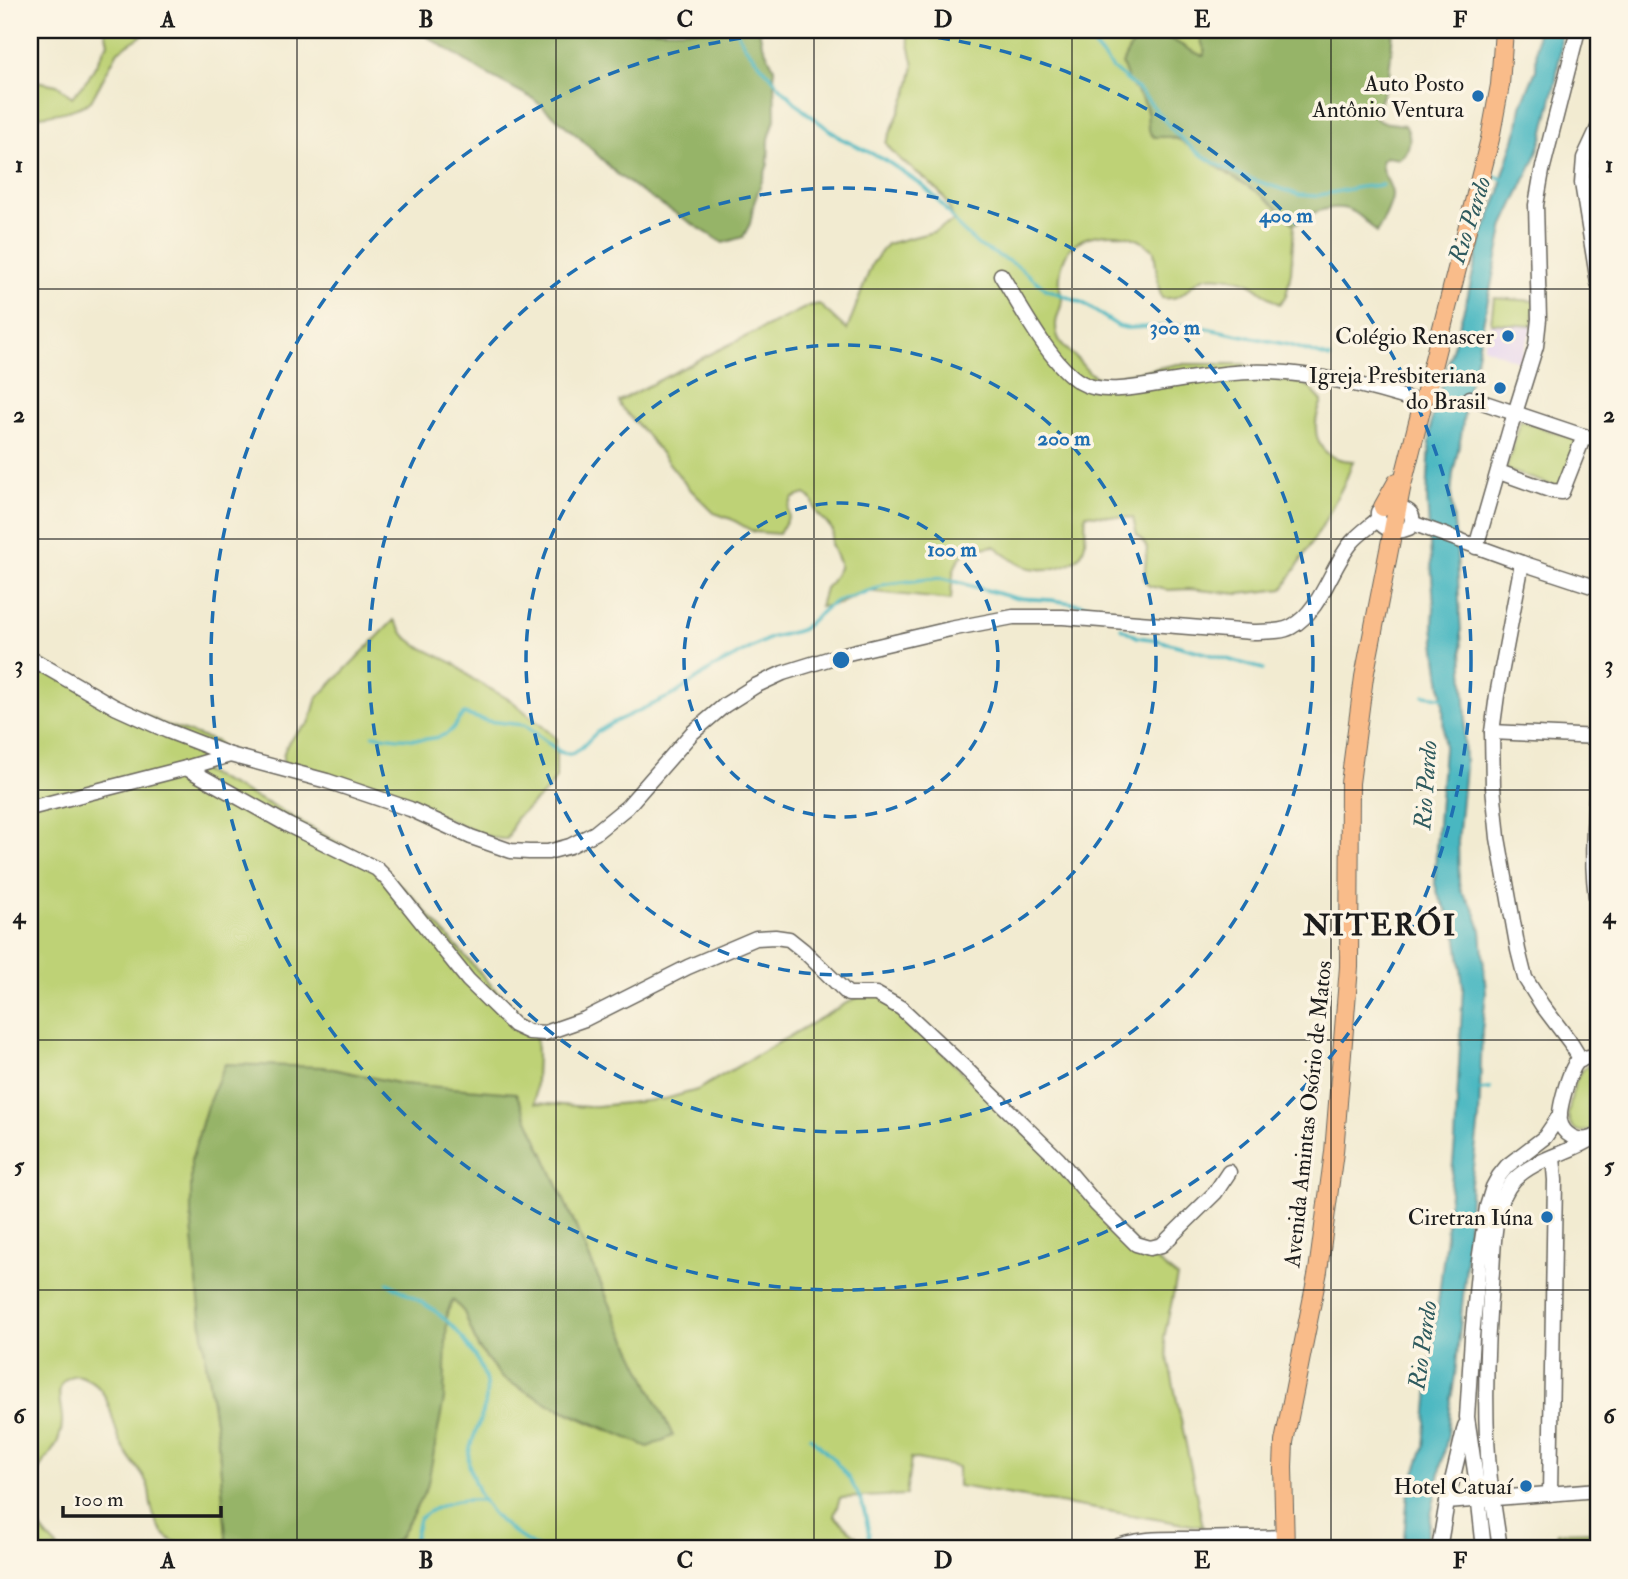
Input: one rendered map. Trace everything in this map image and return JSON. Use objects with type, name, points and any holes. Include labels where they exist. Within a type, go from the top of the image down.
[{"type":"main road","points":[[1399,518],[1409,457],[1490,139],[1500,85],[1504,30]]},
{"type":"main road","points":[[1399,518],[1407,495],[1409,457]]},
{"type":"main road","name":"Avenida Amintas Osório de Matos","points":[[1285,1543],[1284,1442],[1318,1271],[1334,1152],[1346,1017],[1349,967],[1350,783],[1364,677],[1399,518]]},
{"type":"street","points":[[1476,547],[1538,333],[1536,205],[1542,171],[1578,30]]},
{"type":"street","points":[[1598,128],[1584,158],[1582,183],[1598,283]]},
{"type":"street","points":[[1001,275],[1052,355],[1062,368],[1083,384],[1111,389],[1128,388],[1235,373],[1269,372],[1344,382],[1383,390],[1422,403]]},
{"type":"street","points":[[1470,398],[1591,438],[1562,492],[1499,472]]},
{"type":"street","points":[[30,658],[115,707],[167,731],[230,755],[327,781],[410,809],[501,848],[548,852],[570,846],[595,833],[627,807],[692,733],[724,705],[783,673],[844,654],[1013,617],[1063,617],[1252,632],[1278,631],[1290,628],[1313,607],[1353,542],[1399,518],[1598,588]]},
{"type":"street","points":[[1522,563],[1492,732],[1493,787],[1498,838],[1525,978],[1581,1060]]},
{"type":"street","points":[[1492,732],[1598,737]]},
{"type":"street","points":[[30,808],[230,755]]},
{"type":"street","points":[[186,768],[288,825],[377,869],[468,981],[514,1025],[530,1032],[545,1033],[585,1019],[688,967],[756,937],[789,939],[848,994],[876,994],[901,1008],[1058,1159],[1096,1204],[1136,1244],[1150,1248],[1162,1245],[1215,1193],[1229,1172]]},
{"type":"street","points":[[1598,774],[1594,862],[1598,908]]},
{"type":"street","points":[[1438,1549],[1467,1417],[1479,1261],[1489,1198],[1507,1166],[1545,1137],[1560,1115],[1572,1071],[1584,1058],[1598,1054],[1598,1042]]},
{"type":"street","points":[[1560,1115],[1562,1128],[1572,1137],[1585,1140],[1596,1136]]},
{"type":"street","points":[[1484,1549],[1488,1456],[1485,1369],[1492,1261],[1498,1219],[1512,1182],[1533,1167],[1581,1146],[1596,1136]]},
{"type":"street","points":[[1550,1494],[1555,1180],[1553,1157]]},
{"type":"street","points":[[1467,1417],[1485,1499],[1500,1549]]},
{"type":"street","points":[[1447,1502],[1598,1490]]},
{"type":"street","points":[[1111,1549],[1122,1544],[1166,1539],[1285,1543]]},
{"type":"shaded area","name":"Colégio Renascer","points":[[1494,298],[1532,326],[1520,362],[1483,347],[1491,323]]},
{"type":"green space","points":[[105,30],[151,30],[118,51],[91,101],[70,110],[30,117],[30,77],[36,81],[57,85],[72,97],[88,79],[108,43]]},
{"type":"green space","points":[[417,30],[759,30],[774,68],[775,119],[769,139],[768,164],[754,203],[750,224],[743,237],[723,243],[643,193],[618,175],[579,137],[532,98],[483,72]]},
{"type":"green space","points":[[906,30],[1201,30],[1204,56],[1196,54],[1129,82],[1143,99],[1154,137],[1180,140],[1259,193],[1294,224],[1291,272],[1286,296],[1279,304],[1247,282],[1213,277],[1198,281],[1182,295],[1162,298],[1154,251],[1128,236],[1096,235],[1077,242],[1062,264],[1062,299],[1056,331],[1066,349],[1088,372],[1102,379],[1178,364],[1244,364],[1270,379],[1302,383],[1322,401],[1316,423],[1319,442],[1331,455],[1353,461],[1321,528],[1283,589],[1239,594],[1189,589],[1167,590],[1149,586],[1144,580],[1147,549],[1137,535],[1133,518],[1086,514],[1084,547],[1074,560],[1066,565],[1047,569],[1029,568],[994,546],[980,548],[964,553],[956,564],[951,600],[866,591],[839,604],[820,607],[825,588],[839,568],[839,563],[831,544],[833,531],[817,513],[811,499],[805,494],[793,498],[788,509],[789,516],[779,534],[754,532],[714,513],[688,487],[620,406],[619,401],[809,306],[819,304],[847,330],[872,264],[887,244],[933,232],[954,221],[940,193],[899,158],[886,143],[908,92],[914,66]]},
{"type":"green space","points":[[1201,30],[1393,30],[1389,76],[1374,117],[1381,122],[1405,125],[1409,144],[1399,159],[1387,157],[1382,160],[1382,169],[1392,198],[1377,233],[1356,213],[1342,208],[1324,209],[1294,224],[1259,193],[1180,140],[1154,137],[1151,134],[1143,100],[1129,82],[1122,64],[1138,40],[1155,35],[1169,38],[1204,56]]},
{"type":"green space","points":[[1494,298],[1535,301],[1532,326],[1491,323]]},
{"type":"green space","points":[[1520,420],[1577,440],[1561,488],[1506,470]]},
{"type":"green space","points":[[394,620],[405,636],[418,646],[453,663],[474,680],[512,701],[556,738],[556,778],[549,789],[516,818],[507,839],[473,831],[412,803],[283,764],[287,745],[296,733],[309,723],[318,697]]},
{"type":"green space","points":[[30,656],[163,724],[218,742],[220,747],[203,766],[204,772],[273,806],[373,863],[409,893],[490,984],[536,1030],[535,1103],[588,1107],[665,1099],[697,1090],[845,1004],[870,991],[879,990],[1140,1247],[1177,1277],[1164,1338],[1203,1527],[958,1486],[958,1467],[911,1458],[906,1495],[840,1498],[834,1516],[858,1538],[922,1549],[385,1549],[400,1537],[447,1312],[453,1299],[464,1312],[478,1348],[502,1378],[551,1405],[606,1430],[608,1300],[515,1094],[402,1084],[324,1067],[207,1106],[191,1161],[191,1214],[206,1362],[219,1448],[227,1549],[208,1550],[197,1545],[181,1544],[165,1535],[154,1515],[147,1483],[121,1443],[105,1397],[93,1382],[83,1377],[71,1376],[63,1382],[59,1392],[62,1422],[60,1434],[55,1447],[37,1473],[33,1489],[36,1519],[47,1537],[59,1549],[30,1549]]},
{"type":"green space","points":[[1592,1063],[1598,1064],[1598,1126],[1583,1132],[1575,1130],[1568,1115],[1577,1078]]},
{"type":"green space","points":[[225,1064],[324,1067],[402,1084],[516,1093],[608,1300],[673,1436],[648,1447],[551,1405],[502,1378],[478,1347],[464,1312],[453,1300],[447,1313],[444,1399],[427,1488],[400,1537],[385,1549],[227,1549],[219,1448],[206,1362],[191,1214],[191,1161],[207,1106]]},
{"type":"green space","points":[[1598,1531],[1598,1549],[1557,1549],[1557,1532]]},
{"type":"water","points":[[1537,30],[1560,30],[1561,46],[1556,80],[1543,136],[1504,225],[1475,366],[1467,391],[1451,495],[1466,717],[1465,766],[1458,842],[1459,883],[1461,891],[1474,909],[1481,930],[1486,993],[1479,1120],[1448,1434],[1424,1549],[1403,1549],[1408,1493],[1424,1447],[1455,1142],[1463,986],[1455,924],[1439,897],[1435,884],[1444,749],[1443,701],[1433,627],[1427,498],[1431,422],[1484,231],[1500,192],[1521,106],[1536,70]]},
{"type":"waterway","points":[[736,30],[744,45],[802,109],[840,138],[885,160],[922,185],[978,245],[1016,265],[1046,289],[1083,303],[1118,326],[1126,328],[1190,325],[1289,345],[1330,358]]},
{"type":"waterway","points":[[1080,30],[1113,69],[1141,92],[1176,134],[1216,164],[1242,176],[1299,195],[1315,196],[1382,185]]},
{"type":"waterway","name":"Rio Pardo","points":[[1494,176],[1505,180]]},
{"type":"waterway","points":[[373,735],[410,739],[439,737],[449,732],[464,714],[487,721],[524,725],[560,752],[573,753],[597,732],[675,694],[711,669],[770,638],[801,630],[837,601],[886,584],[939,578],[1015,598],[1079,604],[1106,610],[1114,615]]},
{"type":"waterway","points":[[1121,628],[1137,637],[1263,669]]},
{"type":"waterway","points":[[1424,695],[1446,699]]},
{"type":"waterway","points":[[1478,1090],[1490,1089]]},
{"type":"waterway","points":[[388,1283],[444,1318],[462,1337],[479,1363],[485,1378],[486,1396],[469,1455],[474,1481],[492,1513],[518,1536],[539,1549]]},
{"type":"waterway","points":[[810,1437],[839,1466],[857,1492],[868,1525],[871,1549]]},
{"type":"waterway","points":[[412,1549],[419,1519],[426,1514],[449,1503],[482,1500]]},
{"type":"place","name":"Auto Posto Antônio Ventura","points":[[1478,96]]},
{"type":"place","name":"Colégio Renascer","points":[[1508,336]]},
{"type":"place","name":"Igreja Presbiteriana do Brasil","points":[[1500,388]]},
{"type":"place","name":"Ciretran Iúna","points":[[1547,1217]]},
{"type":"place","name":"Hotel Catuaí","points":[[1526,1486]]},
{"type":"district","name":"NITERÓI","points":[[1380,925]]}]
